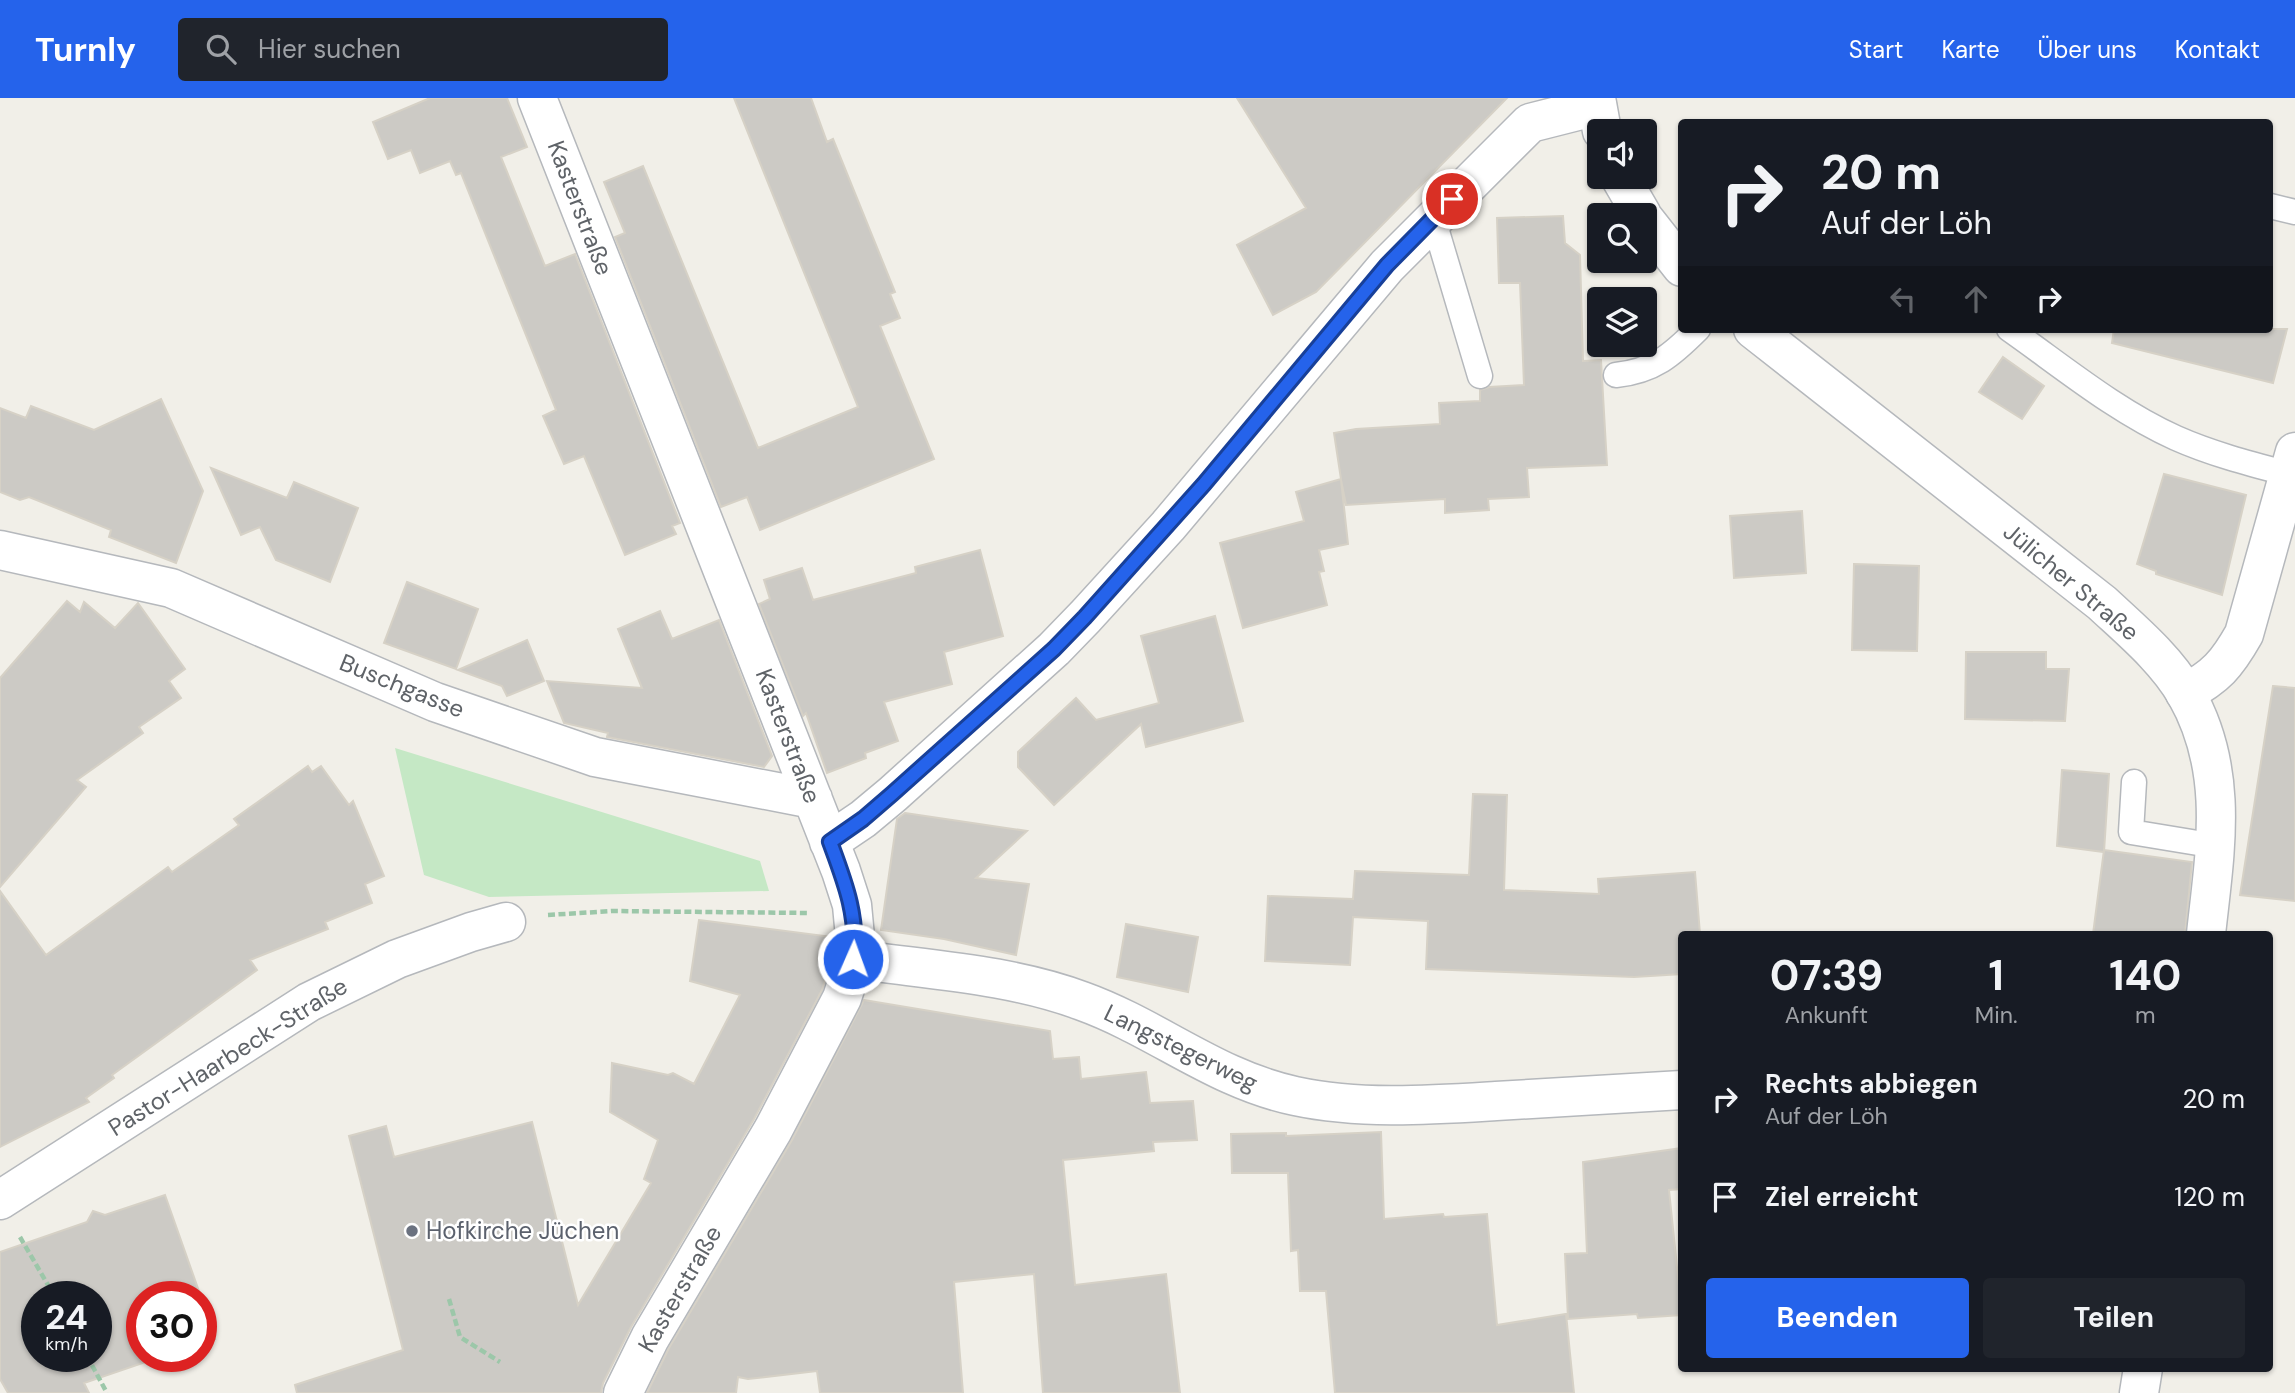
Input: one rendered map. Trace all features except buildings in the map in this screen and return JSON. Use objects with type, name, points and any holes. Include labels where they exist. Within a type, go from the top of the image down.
[{"type":"street","name":"Kasterstraße","points":[[537,98],[830,842],[849,895],[855,936],[853,959],[842,998],[794,1091],[650,1338],[623,1393]]},
{"type":"street","points":[[830,842],[863,819],[1054,649],[1134,565],[1357,300],[1433,218],[1530,123],[1598,112]]},
{"type":"street","points":[[1657,237],[1678,263]]},
{"type":"street","name":"Jülicher Straße","points":[[1758,333],[2102,603],[2152,652],[2185,693],[2200,726],[2216,786],[2216,845],[2206,931]]},
{"type":"street","points":[[2185,693],[2208,681],[2229,662],[2244,634],[2292,463]]},
{"type":"street","name":"Buschgasse","points":[[0,550],[171,587],[435,702],[595,757],[813,799]]},
{"type":"street","name":"Pastor-Haarbeck-Straße","points":[[0,1200],[309,1002],[397,958],[506,922]]},
{"type":"street","name":"Langstegerweg","points":[[853,959],[1006,981],[1066,995],[1120,1018],[1224,1073],[1273,1091],[1321,1101],[1393,1105],[1438,1104],[1678,1090]]},
{"type":"street","points":[[2139,1393],[2142,1372]]},
{"type":"lane","points":[[2273,207],[2295,212]]},
{"type":"lane","points":[[1433,218],[1480,376]]},
{"type":"lane","points":[[1616,375],[1645,369],[1662,362],[1694,333]]},
{"type":"lane","points":[[2015,333],[2146,423],[2178,439],[2199,447],[2292,463]]},
{"type":"lane","points":[[2134,782],[2130,832],[2216,845]]},
{"type":"path","points":[[506,922],[560,914],[612,911],[785,912],[853,916]]},
{"type":"path","points":[[19,1236],[46,1281]]},
{"type":"path","points":[[449,1299],[460,1338],[500,1362]]},
{"type":"path","points":[[96,1372],[107,1393]]},
{"type":"green space","points":[[395,748],[760,861],[769,891],[489,897],[424,875]]},
{"type":"place","name":"Hofkirche Jüchen","points":[[412,1231]]},
{"type":"route","points":[[853,959],[855,936],[852,905],[830,842],[892,794],[1054,649],[1085,617],[1204,484],[1387,265],[1452,199]]}]
